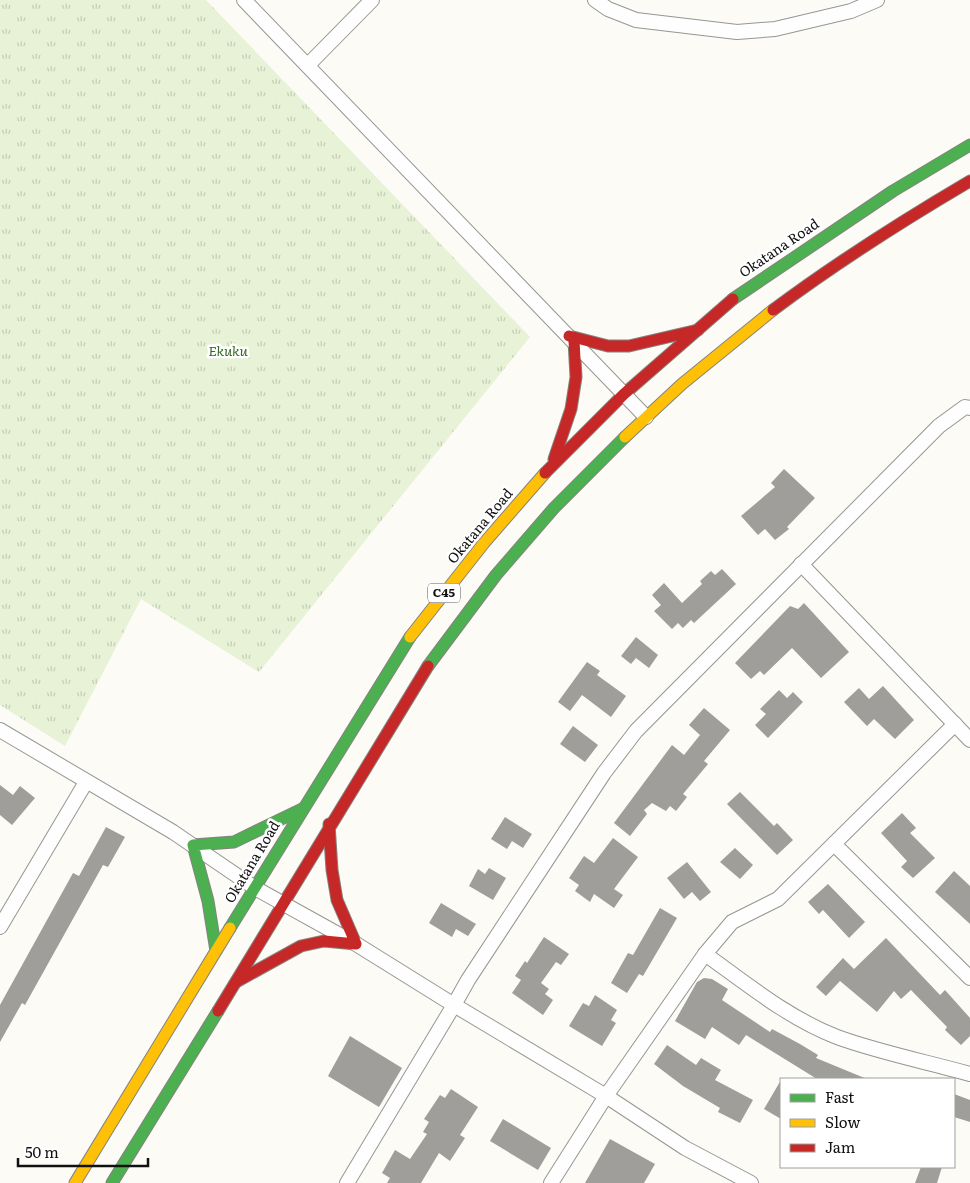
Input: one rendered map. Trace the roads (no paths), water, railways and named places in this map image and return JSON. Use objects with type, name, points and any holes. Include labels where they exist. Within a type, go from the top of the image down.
[{"type":"main road","name":"Okatana Road","points":[[75,1183],[303,808],[417,626],[484,543],[553,464],[624,394],[740,293],[893,191],[970,145]]},
{"type":"main road","name":"C45","points":[[112,1183],[283,904],[329,824],[442,645],[508,563],[575,486],[646,417],[759,318],[879,237],[970,181]]},
{"type":"main road","points":[[553,464],[571,409],[576,377],[571,338],[608,346],[629,346],[698,330]]},
{"type":"main road","points":[[216,951],[208,901],[193,845],[234,842],[258,832],[303,808]]},
{"type":"main road","points":[[233,984],[275,959],[308,945],[324,942],[356,944],[337,900],[332,870],[329,824]]},
{"type":"street","points":[[244,0],[309,64],[646,417]]},
{"type":"street","points":[[309,64],[372,0]]},
{"type":"street","points":[[595,0],[608,9],[636,20],[737,32],[775,29],[851,11],[877,0]]},
{"type":"street","points":[[347,1183],[478,965],[604,774],[631,738],[939,426],[965,407],[970,408]]},
{"type":"street","points":[[801,564],[970,740]]},
{"type":"street","points":[[551,1183],[606,1096],[705,954],[732,922],[778,899],[955,724]]},
{"type":"street","points":[[0,730],[193,845],[255,888],[356,944],[606,1096],[685,1148],[751,1183]]},
{"type":"street","points":[[0,927],[86,782]]},
{"type":"street","points":[[834,844],[970,978]]},
{"type":"street","points":[[705,954],[798,1018],[838,1037],[970,1074]]},
{"type":"park label","name":"Ekuku","points":[[228,351]]}]
